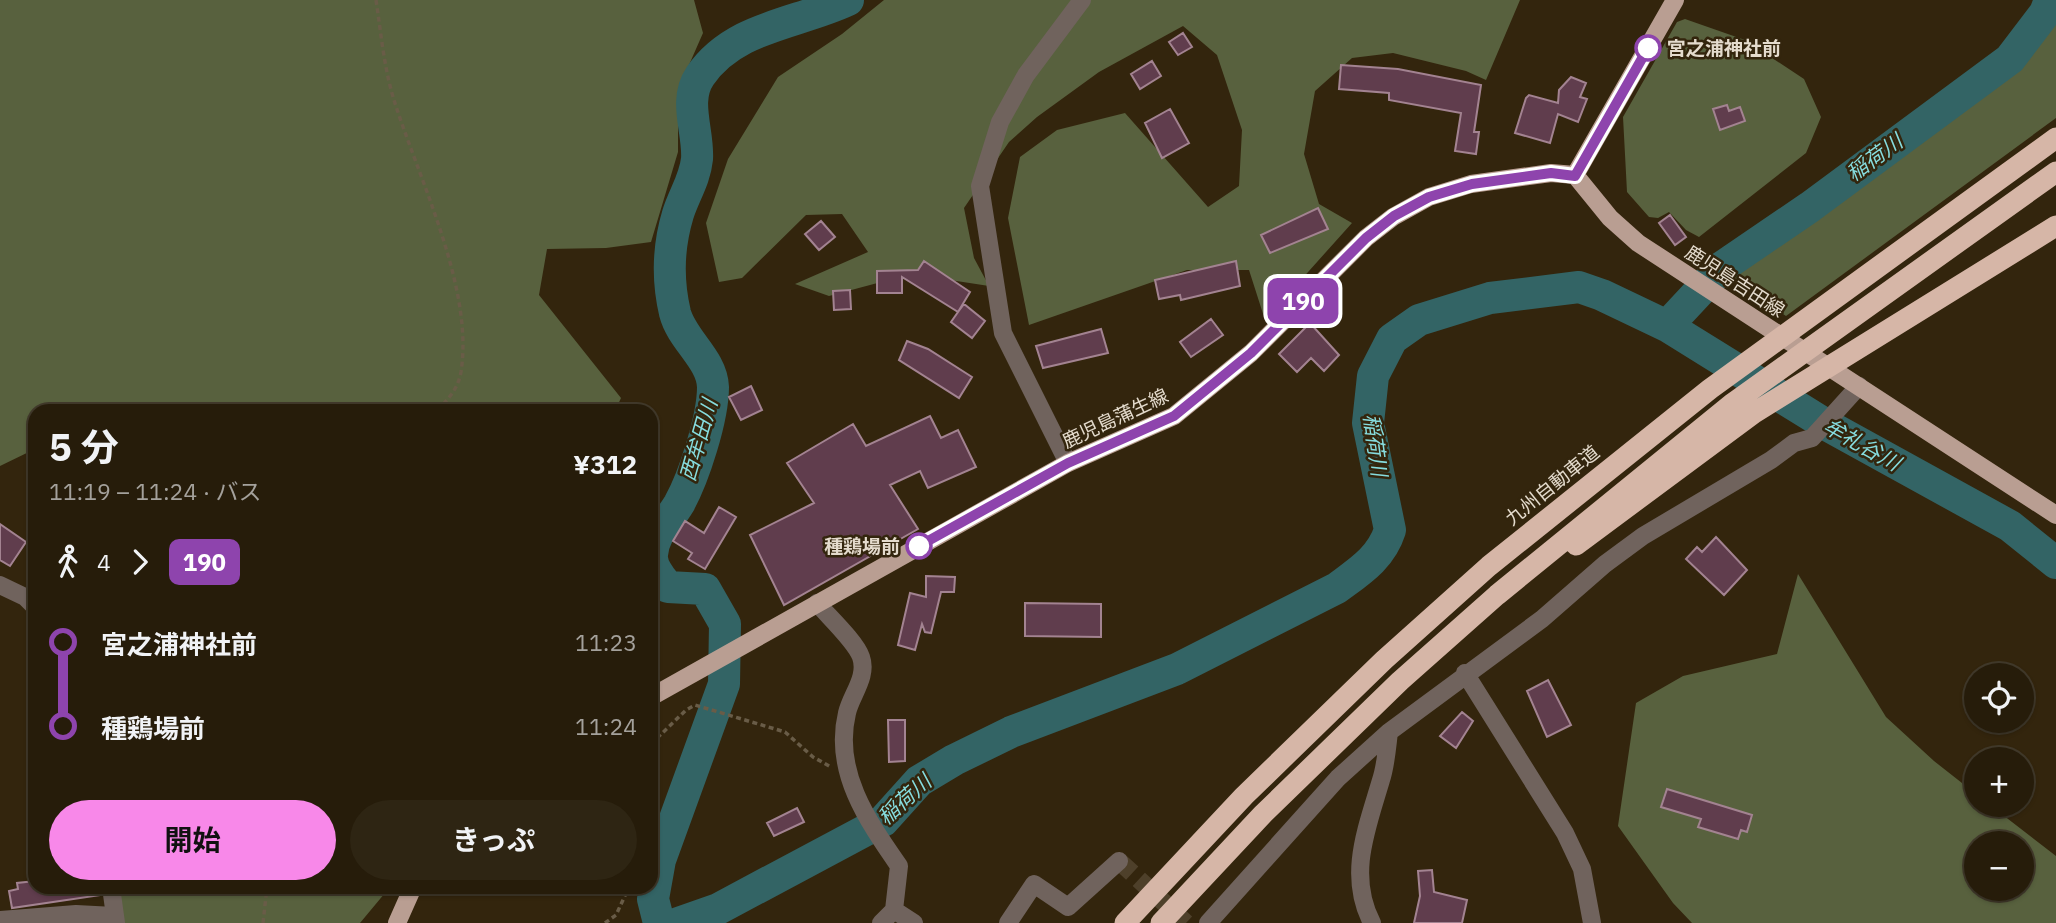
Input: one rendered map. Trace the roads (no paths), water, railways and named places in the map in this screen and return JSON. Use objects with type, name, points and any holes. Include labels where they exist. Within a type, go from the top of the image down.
[{"type":"highway","points":[[1994,183],[2056,131]]},
{"type":"highway","name":"九州自動車道","points":[[1125,923],[1244,796],[1384,660],[1489,566],[1710,389],[2056,138]]},
{"type":"highway","points":[[1161,923],[1273,805],[1400,681],[1497,595],[1733,403],[2056,172]]},
{"type":"highway","points":[[1497,595],[1588,537],[1754,413],[2056,226]]},
{"type":"main road","points":[[1575,176],[1675,0]]},
{"type":"main road","name":"鹿児島蒲生線","points":[[658,693],[1068,463],[1142,433],[1174,416],[1251,353],[1366,238],[1394,216],[1429,197],[1472,184],[1551,173],[1575,176]]},
{"type":"main road","name":"鹿児島吉田線","points":[[1575,176],[1610,218],[1638,243],[2056,515]]},
{"type":"main road","points":[[397,923],[410,894]]},
{"type":"street","points":[[1068,463],[1003,333],[981,186],[1000,122],[1026,75],[1082,0]]},
{"type":"street","points":[[1208,923],[1338,778],[1390,732],[1465,673],[1542,619],[1605,564],[1643,536],[1771,460],[1794,443],[1812,438],[1859,386]]},
{"type":"street","points":[[0,585],[28,600]]},
{"type":"street","points":[[817,603],[861,655],[863,666],[847,710],[849,779],[883,843],[899,866],[888,917],[914,923]]},
{"type":"street","points":[[1465,673],[1565,833],[1582,869],[1592,923]]},
{"type":"street","points":[[1372,923],[1360,881],[1360,855],[1382,777],[1390,732]]},
{"type":"street","points":[[1008,923],[1034,884],[1068,907],[1119,861]]},
{"type":"street","points":[[0,920],[76,914],[115,919],[112,894]]},
{"type":"waterway","name":"西牟田川","points":[[658,535],[679,504],[691,479],[702,447],[712,400],[713,387],[708,367],[684,332],[675,313],[670,275],[675,226],[697,159],[692,106],[695,86],[714,59],[730,46],[768,28],[848,0]]},
{"type":"waterway","name":"稲荷川","points":[[1667,326],[1722,267],[1810,207],[2010,59],[2045,13],[2050,0]]},
{"type":"waterway","name":"稲荷川","points":[[678,923],[718,909],[883,821],[919,781],[954,760],[1011,732],[1177,669],[1337,588],[1354,576],[1375,556],[1390,530],[1368,423],[1373,376],[1392,339],[1419,320],[1490,298],[1579,287],[1602,295],[1667,326],[1825,424],[2010,526],[2056,563]]},
{"type":"waterway","name":"西牟田川","points":[[658,573],[668,587],[705,589],[725,624],[724,684],[658,871]]},
{"type":"waterway","name":"西牟田川","points":[[654,894],[659,923]]},
{"type":"tunnel","points":[[1119,861],[1186,923]]},
{"type":"place","name":"宮之浦神社前","points":[[1648,48]]},
{"type":"place","name":"種鶏場前","points":[[919,546]]},
{"type":"water label","name":"牟礼谷川","points":[[1862,444]]}]
